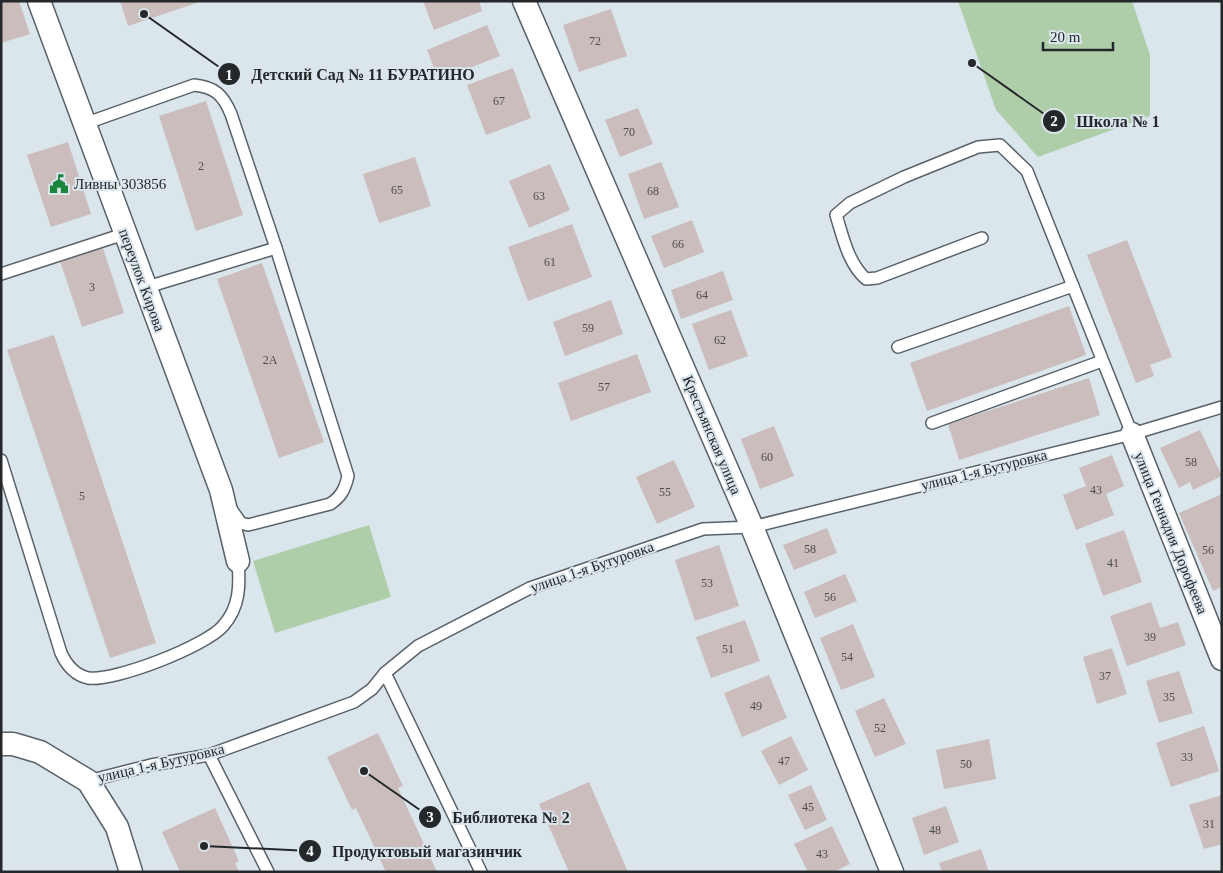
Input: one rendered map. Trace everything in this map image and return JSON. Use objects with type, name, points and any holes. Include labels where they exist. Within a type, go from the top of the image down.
[{"type":"street","name":"переулок Кирова","points":[[39,1],[144,288],[221,490],[238,561]]},
{"type":"street","name":"Крестьянская улица","points":[[524,1],[752,527],[892,872]]},
{"type":"street","name":"улица Геннадия Дорофеева","points":[[1132,434],[1222,659]]},
{"type":"street","name":"улица 1-я Бутуровка","points":[[1,744],[13,744],[40,752],[88,781]]},
{"type":"street","points":[[88,781],[118,827],[131,872]]},
{"type":"lane","points":[[84,124],[194,85],[216,90],[225,101],[231,114],[346,463],[348,476],[345,488],[339,498],[330,504],[248,525],[241,523],[234,514],[221,490]]},
{"type":"lane","points":[[982,238],[877,278],[866,279],[857,271],[845,245],[836,215],[850,202],[978,146],[1000,145],[1027,171],[1132,434]]},
{"type":"lane","points":[[1,274],[124,234]]},
{"type":"lane","points":[[144,288],[276,248]]},
{"type":"lane","points":[[898,347],[1073,286]]},
{"type":"lane","points":[[932,423],[1102,361]]},
{"type":"lane","name":"улица 1-я Бутуровка","points":[[88,781],[132,769],[209,755],[354,702],[372,689],[385,673],[418,646],[530,588],[703,529],[752,527],[1132,434],[1222,407]]},
{"type":"lane","points":[[1,460],[61,653],[64,661],[79,674],[89,678],[117,674],[184,651],[206,639],[222,627],[234,610],[240,592],[238,561]]},
{"type":"lane","points":[[385,673],[481,872]]},
{"type":"lane","points":[[209,755],[268,872]]},
{"type":"green space","points":[[958,1],[1132,1],[1150,55],[1150,116],[1038,157],[996,110]]},
{"type":"green space","points":[[369,525],[391,597],[275,633],[253,561]]},
{"type":"building","points":[[1,1],[19,1],[30,34],[1,43]]},
{"type":"building","points":[[120,1],[199,1],[199,2],[128,26]]},
{"type":"building","points":[[423,1],[479,1],[482,11],[434,30]]},
{"type":"building","points":[[611,9],[627,56],[579,72],[563,25]]},
{"type":"building","points":[[487,25],[500,56],[439,80],[427,50]]},
{"type":"building","points":[[513,68],[531,118],[486,135],[467,85]]},
{"type":"building","points":[[206,101],[243,215],[196,231],[159,116]]},
{"type":"building","points":[[638,108],[653,144],[620,157],[605,120]]},
{"type":"building","points":[[68,142],[91,214],[51,227],[27,155]]},
{"type":"building","points":[[415,157],[431,206],[379,223],[363,174]]},
{"type":"building","points":[[661,162],[679,207],[644,219],[628,174]]},
{"type":"building","points":[[550,164],[570,210],[529,228],[509,181]]},
{"type":"building","points":[[692,220],[704,252],[664,268],[651,236]]},
{"type":"building","points":[[572,224],[592,277],[528,301],[508,247]]},
{"type":"building","points":[[1127,240],[1172,357],[1150,365],[1154,376],[1136,383],[1087,255]]},
{"type":"building","points":[[103,248],[124,313],[82,327],[60,261]]},
{"type":"building","points":[[262,263],[324,442],[279,458],[217,279]]},
{"type":"building","points":[[723,271],[733,300],[681,319],[671,290]]},
{"type":"building","points":[[611,300],[623,334],[565,356],[553,322]]},
{"type":"building","points":[[1069,306],[1086,355],[927,411],[910,363]]},
{"type":"building","points":[[731,310],[748,356],[709,370],[692,324]]},
{"type":"building","points":[[54,335],[156,643],[110,658],[7,350]]},
{"type":"building","points":[[637,354],[651,392],[571,421],[558,383]]},
{"type":"building","points":[[1089,378],[1100,415],[959,460],[948,424]]},
{"type":"building","points":[[774,426],[794,476],[760,489],[741,439]]},
{"type":"building","points":[[1200,430],[1222,476],[1193,490],[1190,482],[1179,488],[1160,448]]},
{"type":"building","points":[[1112,455],[1124,486],[1106,494],[1114,515],[1076,530],[1063,495],[1086,486],[1079,468]]},
{"type":"building","points":[[674,460],[695,507],[657,524],[636,477]]},
{"type":"building","points":[[1222,494],[1222,587],[1213,591],[1179,513]]},
{"type":"building","points":[[827,528],[837,553],[794,570],[783,545]]},
{"type":"building","points":[[1124,530],[1142,582],[1103,596],[1085,544]]},
{"type":"building","points":[[719,545],[739,606],[695,621],[675,560]]},
{"type":"building","points":[[845,574],[857,601],[815,618],[804,592]]},
{"type":"building","points":[[1151,602],[1160,628],[1178,622],[1186,645],[1127,666],[1110,616]]},
{"type":"building","points":[[745,620],[760,661],[711,678],[696,637]]},
{"type":"building","points":[[853,624],[875,677],[841,690],[820,638]]},
{"type":"building","points":[[1112,648],[1127,694],[1097,704],[1083,657]]},
{"type":"building","points":[[1179,671],[1193,713],[1159,723],[1146,681]]},
{"type":"building","points":[[769,675],[787,718],[742,737],[724,693]]},
{"type":"building","points":[[884,698],[906,744],[875,757],[855,711]]},
{"type":"building","points":[[1204,726],[1219,771],[1171,787],[1156,743]]},
{"type":"building","points":[[378,733],[403,786],[398,788],[437,872],[386,872],[356,808],[352,810],[327,757]]},
{"type":"building","points":[[791,736],[808,770],[779,785],[761,751]]},
{"type":"building","points":[[989,739],[996,779],[944,789],[936,750]]},
{"type":"building","points":[[589,782],[628,872],[569,872],[539,804]]},
{"type":"building","points":[[811,785],[827,820],[805,830],[788,795]]},
{"type":"building","points":[[1222,795],[1222,844],[1204,849],[1189,805]]},
{"type":"building","points":[[946,806],[959,842],[924,855],[912,818]]},
{"type":"building","points":[[215,808],[239,861],[235,863],[239,872],[180,872],[162,832]]},
{"type":"building","points":[[832,826],[850,864],[834,872],[808,872],[794,844]]},
{"type":"building","points":[[981,849],[989,872],[942,872],[939,863]]},
{"type":"place","name":"Детский Сад № 11 БУРАТИНО","points":[[144,14]]},
{"type":"place","name":"Школа № 1","points":[[972,63]]},
{"type":"place","name":"Ливны 303856","points":[[59,184]]},
{"type":"place","name":"Библиотека № 2","points":[[364,771]]},
{"type":"place","name":"Продуктовый магазинчик","points":[[204,846]]}]
